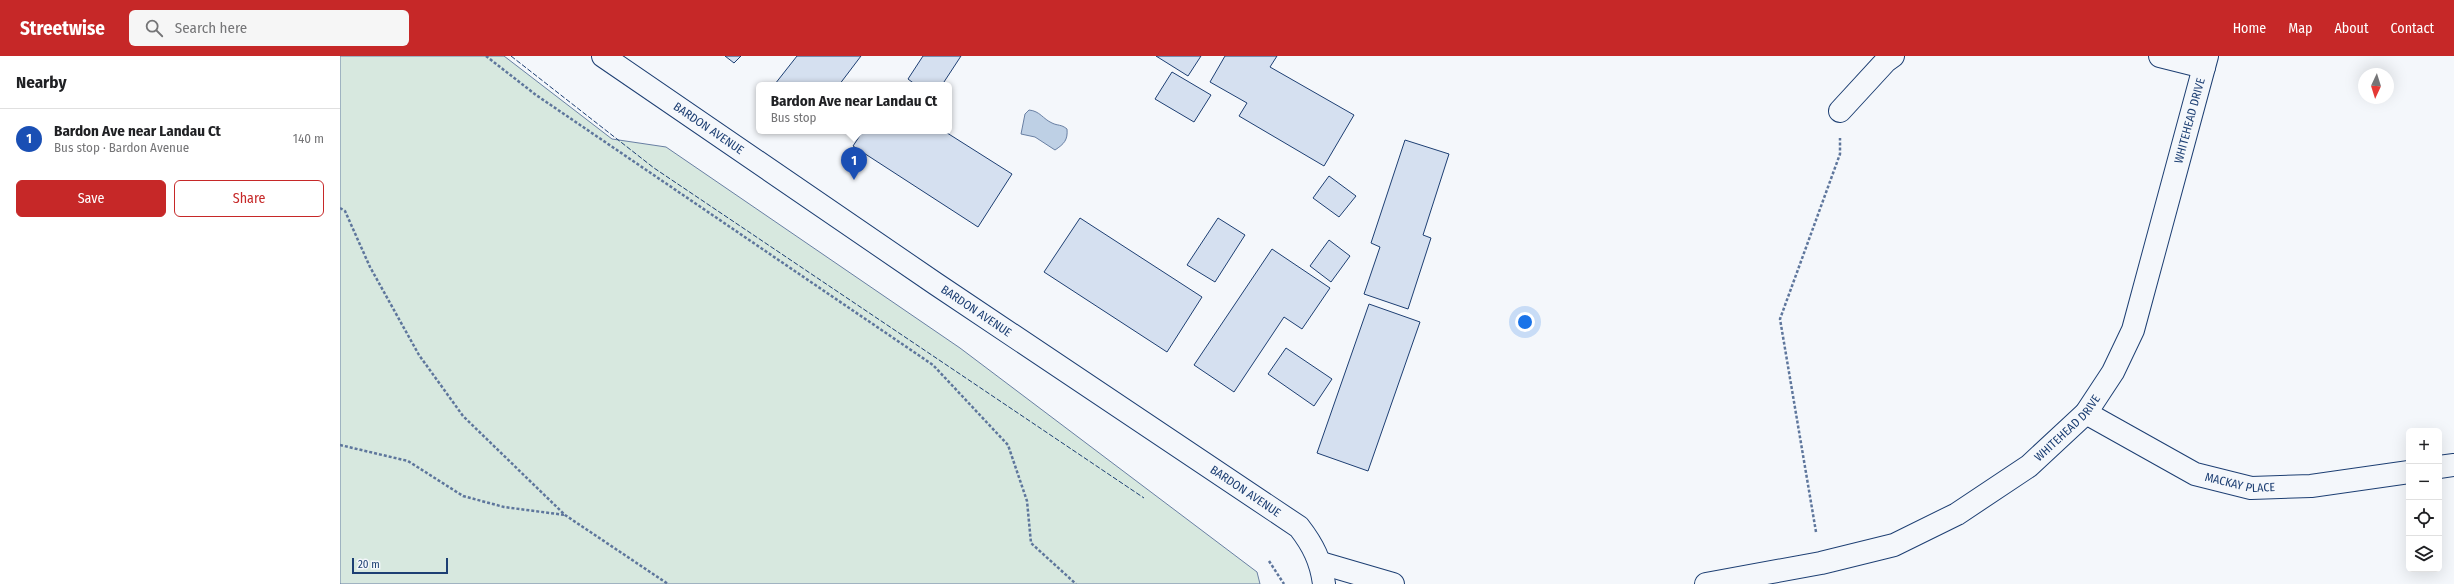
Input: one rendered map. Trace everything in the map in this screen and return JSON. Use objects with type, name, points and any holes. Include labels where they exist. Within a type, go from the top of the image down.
[{"type":"street","name":"BARDON AVENUE","points":[[603,56],[943,288],[1299,527],[1309,539],[1322,574]]},
{"type":"street","points":[[1840,111],[1886,60],[1893,56]]},
{"type":"street","points":[[2160,56],[2206,62]]},
{"type":"street","name":"WHITEHEAD DRIVE","points":[[1706,584],[1821,563],[1894,545],[1957,514],[2029,466],[2086,413],[2113,372],[2132,330],[2206,62]]},
{"type":"street","name":"MACKAY PLACE","points":[[2086,413],[2195,474],[2251,488],[2311,486],[2406,472]]},
{"type":"street","points":[[2442,467],[2454,465]]},
{"type":"street","points":[[1322,574],[1393,584]]},
{"type":"path","points":[[486,56],[536,95],[933,365],[1008,445],[1027,501],[1031,543],[1076,584]]},
{"type":"path","points":[[1816,532],[1780,318],[1840,154],[1840,111]]},
{"type":"path","points":[[340,208],[345,211],[370,267],[418,355],[463,416],[565,515],[668,584]]},
{"type":"path","points":[[340,445],[408,461],[463,496],[504,508],[565,515]]},
{"type":"path","points":[[1269,561],[1284,584]]},
{"type":"shaded area","points":[[340,56],[504,56],[612,139],[666,147],[960,348],[1257,572],[1260,584],[340,584]]},
{"type":"water","points":[[1029,110],[1039,113],[1054,124],[1063,126],[1067,129],[1066,139],[1061,146],[1055,150],[1035,137],[1021,134],[1025,114]]},
{"type":"building","points":[[725,56],[741,56],[734,63]]},
{"type":"building","points":[[797,56],[861,56],[841,82],[777,82]]},
{"type":"building","points":[[923,56],[961,56],[944,82],[912,82],[908,79]]},
{"type":"building","points":[[1156,56],[1201,56],[1188,76]]},
{"type":"building","points":[[1225,56],[1277,56],[1270,67],[1354,115],[1324,166],[1239,116],[1247,103],[1210,82]]},
{"type":"building","points":[[1172,72],[1211,95],[1194,122],[1155,99]]},
{"type":"building","points":[[861,134],[949,134],[1012,174],[978,227],[853,146]]},
{"type":"building","points":[[1405,140],[1449,154],[1423,235],[1431,238],[1408,309],[1364,294],[1380,247],[1371,243]]},
{"type":"building","points":[[1329,176],[1356,196],[1339,217],[1313,198]]},
{"type":"building","points":[[1080,218],[1202,297],[1167,352],[1044,272]]},
{"type":"building","points":[[1218,218],[1245,235],[1215,282],[1187,265]]},
{"type":"building","points":[[1329,240],[1350,256],[1331,282],[1310,266]]},
{"type":"building","points":[[1272,249],[1330,288],[1302,329],[1284,317],[1234,392],[1194,365]]},
{"type":"building","points":[[1369,304],[1420,322],[1368,471],[1317,453]]},
{"type":"building","points":[[1286,348],[1332,379],[1314,406],[1268,374]]},
{"type":"fence","points":[[511,56],[654,168],[1144,498]]},
{"type":"place","name":"Bardon Ave near Landau Ct","points":[[854,180]]}]
